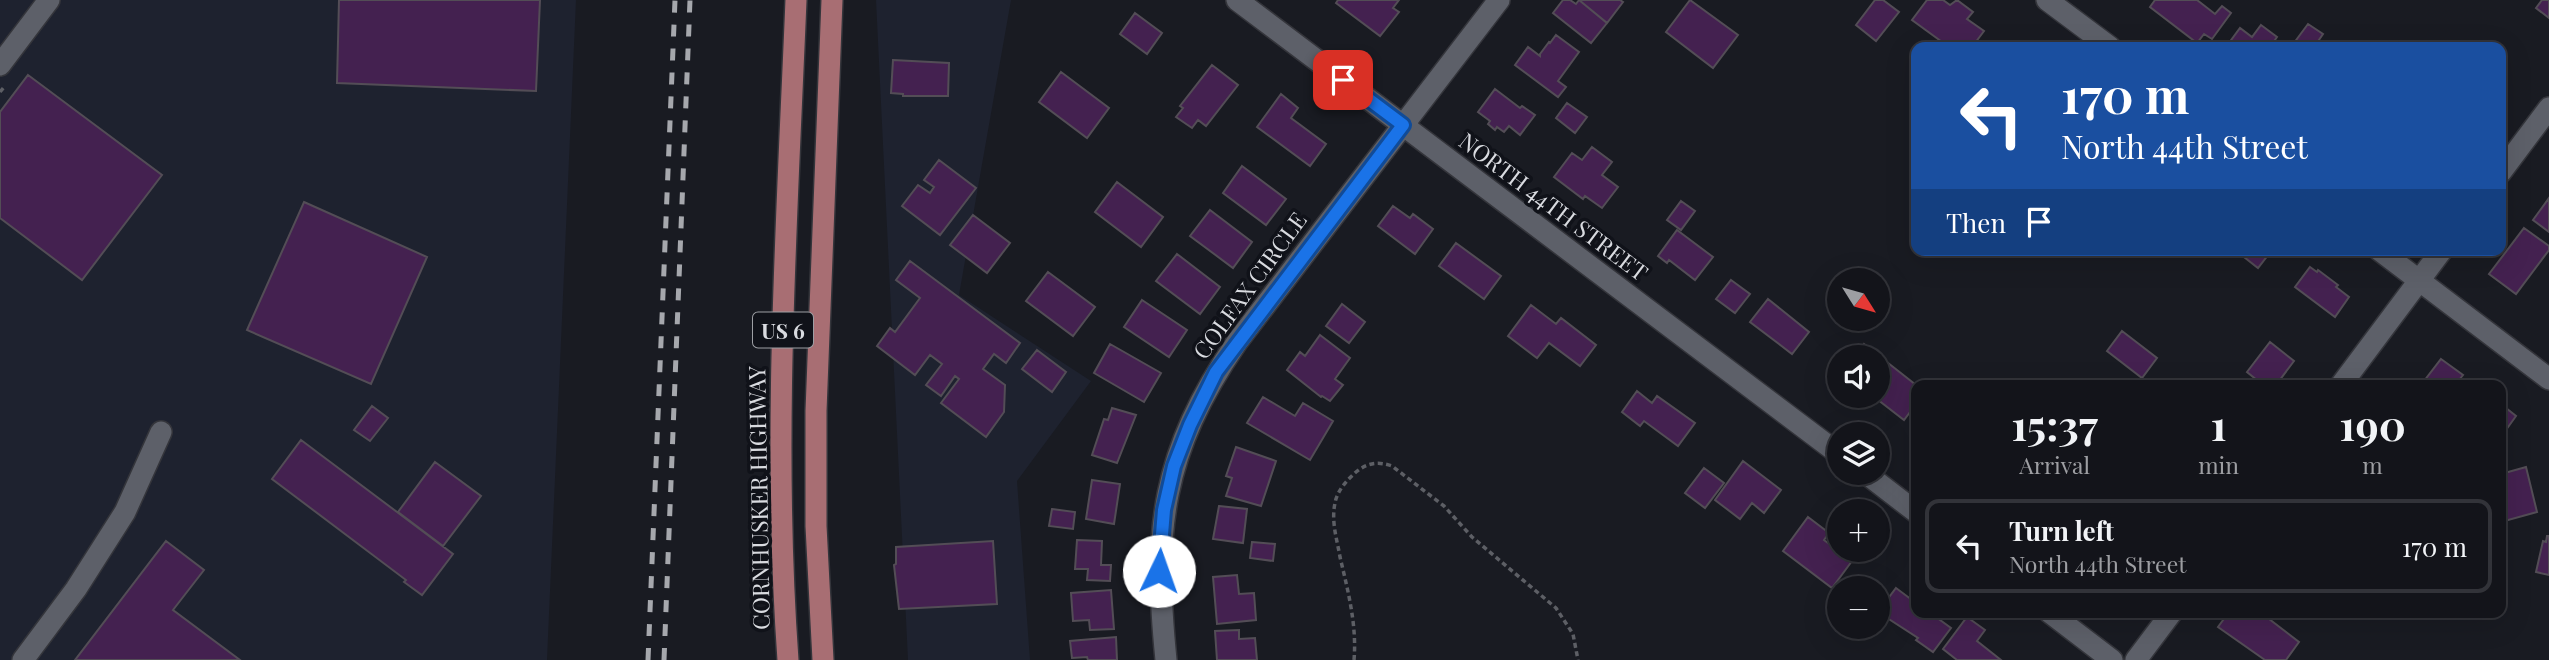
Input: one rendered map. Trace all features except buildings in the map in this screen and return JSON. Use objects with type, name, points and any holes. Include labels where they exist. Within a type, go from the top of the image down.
[{"type":"main road","name":"CORNHUSKER HIGHWAY","points":[[788,660],[780,473],[796,0]]},
{"type":"main road","name":"US 6","points":[[823,660],[816,526],[816,411],[832,0]]},
{"type":"street","points":[[0,65],[49,0]]},
{"type":"street","name":"NORTH 44TH STREET","points":[[1237,0],[1827,445]]},
{"type":"street","name":"COLFAX CIRCLE","points":[[1166,660],[1159,571],[1161,533],[1168,488],[1190,425],[1216,372],[1499,0]]},
{"type":"street","points":[[2047,0],[2103,42]]},
{"type":"street","points":[[2506,165],[2549,108]]},
{"type":"street","points":[[2387,256],[2549,379]]},
{"type":"street","points":[[2346,380],[2438,256]]},
{"type":"street","points":[[23,660],[76,589],[125,512],[161,432]]},
{"type":"street","points":[[1881,485],[1911,508]]},
{"type":"street","points":[[2057,618],[2112,660]]},
{"type":"street","points":[[2136,660],[2168,618]]},
{"type":"path","points":[[1354,660],[1355,634],[1352,614],[1334,530],[1335,501],[1340,490],[1356,472],[1365,466],[1383,463],[1392,466],[1444,506],[1472,537],[1556,608],[1573,634],[1578,660]]},
{"type":"shaded area","points":[[0,0],[576,0],[547,660],[0,660]]},
{"type":"shaded area","points":[[876,0],[1011,0],[959,295],[1091,381],[1017,481],[1030,660],[908,660]]},
{"type":"railway","points":[[648,660],[675,0]]},
{"type":"railway","points":[[664,660],[690,0]]},
{"type":"route","points":[[1159,571],[1164,510],[1174,466],[1199,404],[1216,372],[1403,125],[1343,80]]}]
